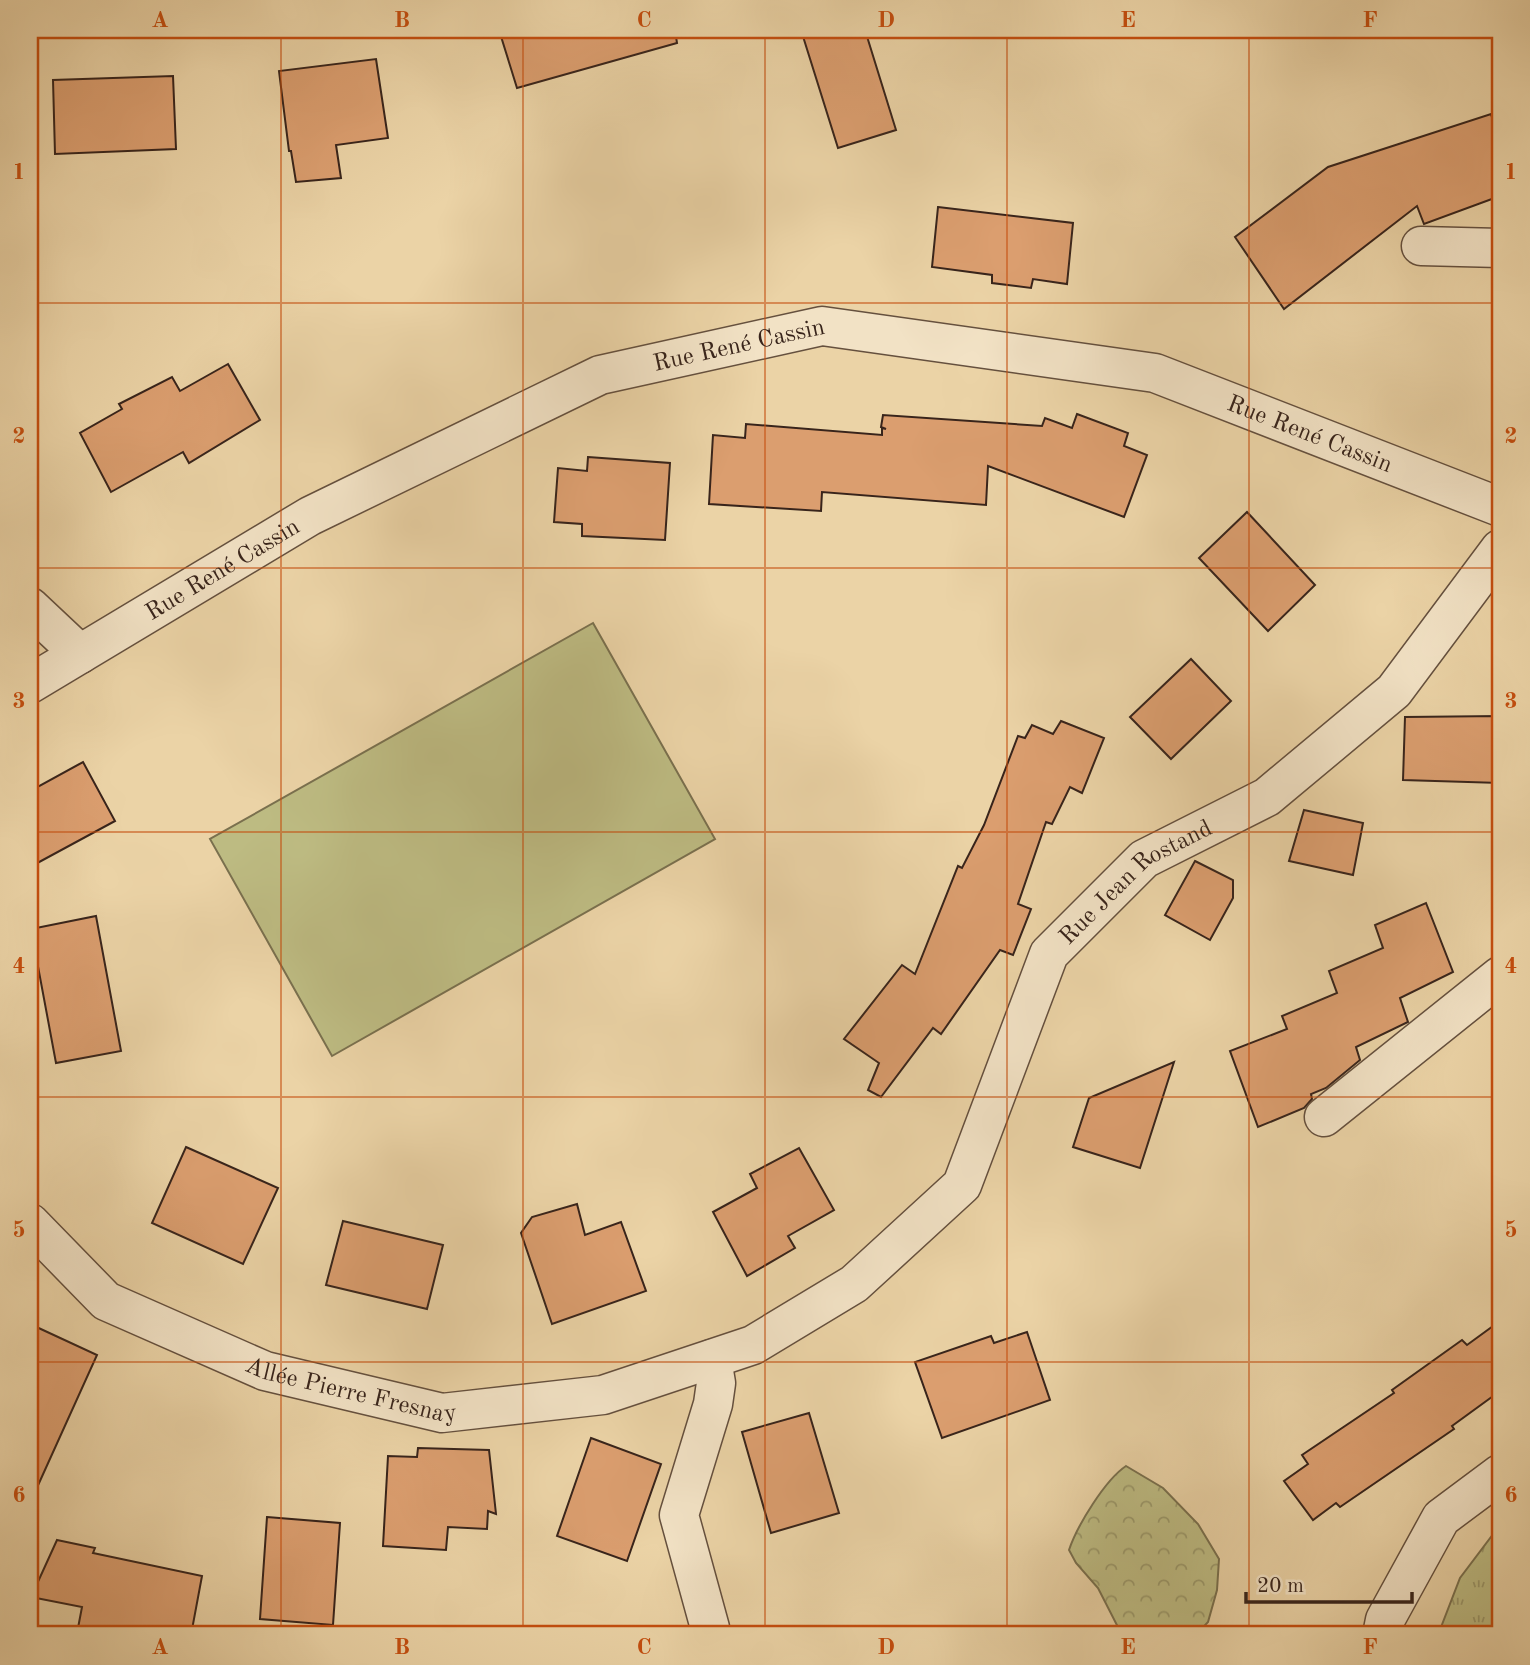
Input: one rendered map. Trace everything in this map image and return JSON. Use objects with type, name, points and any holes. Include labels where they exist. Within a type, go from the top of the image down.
[{"type":"street","points":[[1421,246],[1500,248]]},
{"type":"street","name":"Rue René Cassin","points":[[30,684],[310,516],[600,375],[822,326],[1155,373],[1500,507]]},
{"type":"street","name":"Rue Jean Rostand","points":[[712,1359],[753,1345],[854,1284],[962,1185],[1049,954],[1144,859],[1267,797],[1394,691],[1500,549]]},
{"type":"street","points":[[30,607],[80,654]]},
{"type":"street","points":[[1324,1117],[1500,976]]},
{"type":"street","name":"Allée Pierre Fresnay","points":[[30,1223],[106,1301],[265,1371],[442,1413],[603,1395],[712,1359]]},
{"type":"street","points":[[710,1628],[680,1515],[713,1404],[716,1383],[712,1359]]},
{"type":"street","points":[[1382,1635],[1385,1620],[1441,1518],[1500,1474]]},
{"type":"green space","points":[[593,623],[715,839],[332,1056],[210,839]]},
{"type":"green space","points":[[1126,1466],[1163,1488],[1198,1524],[1219,1559],[1217,1590],[1208,1622],[1196,1635],[1122,1635],[1098,1588],[1076,1563],[1069,1550],[1093,1504],[1109,1482]]},
{"type":"green space","points":[[1500,1525],[1500,1635],[1438,1635],[1460,1578]]},
{"type":"building","points":[[499,30],[675,30],[677,43],[517,88]]},
{"type":"building","points":[[801,30],[865,30],[896,130],[838,148]]},
{"type":"building","points":[[376,59],[388,138],[336,145],[341,178],[296,182],[289,151],[279,71]]},
{"type":"building","points":[[173,76],[176,149],[55,154],[53,80]]},
{"type":"building","points":[[1491,114],[1500,144],[1500,196],[1424,224],[1417,206],[1284,309],[1235,237],[1328,167]]},
{"type":"building","points":[[938,207],[1073,223],[1067,284],[1033,279],[1031,288],[992,283],[992,275],[932,267]]},
{"type":"building","points":[[228,364],[260,420],[189,463],[183,452],[111,492],[80,433],[122,409],[119,404],[172,377],[180,391]]},
{"type":"building","points":[[1077,414],[1128,433],[1124,446],[1147,455],[1124,517],[988,466],[986,505],[822,492],[821,511],[709,504],[713,435],[745,438],[746,424],[882,435],[882,428],[886,429],[881,427],[883,415],[1042,426],[1045,418],[1072,428]]},
{"type":"building","points":[[588,457],[670,463],[665,540],[582,536],[582,524],[554,522],[558,468],[587,471]]},
{"type":"building","points":[[1247,512],[1315,585],[1268,631],[1199,558]]},
{"type":"building","points":[[1191,659],[1231,701],[1171,759],[1130,717]]},
{"type":"building","points":[[1500,716],[1500,783],[1403,780],[1405,717]]},
{"type":"building","points":[[1061,721],[1104,738],[1082,793],[1070,787],[1052,824],[1046,822],[1018,904],[1031,909],[1013,955],[1000,950],[941,1034],[933,1028],[881,1097],[868,1090],[879,1063],[844,1039],[902,965],[915,974],[958,866],[962,868],[984,825],[1018,736],[1025,738],[1032,725],[1053,734]]},
{"type":"building","points":[[83,762],[115,821],[30,867],[30,791]]},
{"type":"building","points":[[1304,810],[1363,823],[1353,875],[1289,861]]},
{"type":"building","points":[[1195,861],[1233,880],[1233,898],[1210,940],[1165,915]]},
{"type":"building","points":[[1426,903],[1453,972],[1400,998],[1408,1022],[1356,1047],[1360,1060],[1326,1088],[1311,1094],[1312,1099],[1304,1108],[1258,1127],[1230,1051],[1287,1029],[1282,1016],[1337,993],[1329,971],[1383,948],[1375,925]]},
{"type":"building","points":[[96,916],[121,1051],[56,1063],[31,929]]},
{"type":"building","points":[[1174,1062],[1140,1168],[1073,1147],[1089,1098]]},
{"type":"building","points":[[186,1147],[278,1188],[243,1264],[152,1223]]},
{"type":"building","points":[[799,1148],[834,1210],[788,1236],[795,1248],[747,1276],[713,1212],[757,1188],[750,1174]]},
{"type":"building","points":[[577,1204],[585,1235],[621,1222],[646,1291],[552,1324],[521,1233],[532,1217]]},
{"type":"building","points":[[343,1221],[443,1245],[427,1309],[326,1285]]},
{"type":"building","points":[[1500,1321],[1500,1391],[1452,1426],[1454,1429],[1340,1507],[1336,1503],[1313,1520],[1284,1481],[1308,1464],[1302,1455],[1394,1393],[1392,1390],[1462,1340],[1467,1345]]},
{"type":"building","points":[[30,1324],[97,1355],[30,1503]]},
{"type":"building","points":[[1027,1332],[1050,1400],[942,1438],[915,1362],[991,1336],[994,1343]]},
{"type":"building","points":[[809,1413],[839,1513],[771,1533],[742,1432]]},
{"type":"building","points":[[591,1438],[661,1464],[627,1561],[557,1536]]},
{"type":"building","points":[[418,1448],[489,1450],[496,1514],[488,1511],[487,1529],[448,1527],[446,1550],[383,1546],[388,1456],[417,1457]]},
{"type":"building","points":[[267,1517],[340,1523],[333,1625],[260,1619]]},
{"type":"building","points":[[57,1540],[95,1548],[93,1553],[202,1576],[191,1635],[112,1635],[78,1628],[82,1607],[31,1597]]}]
